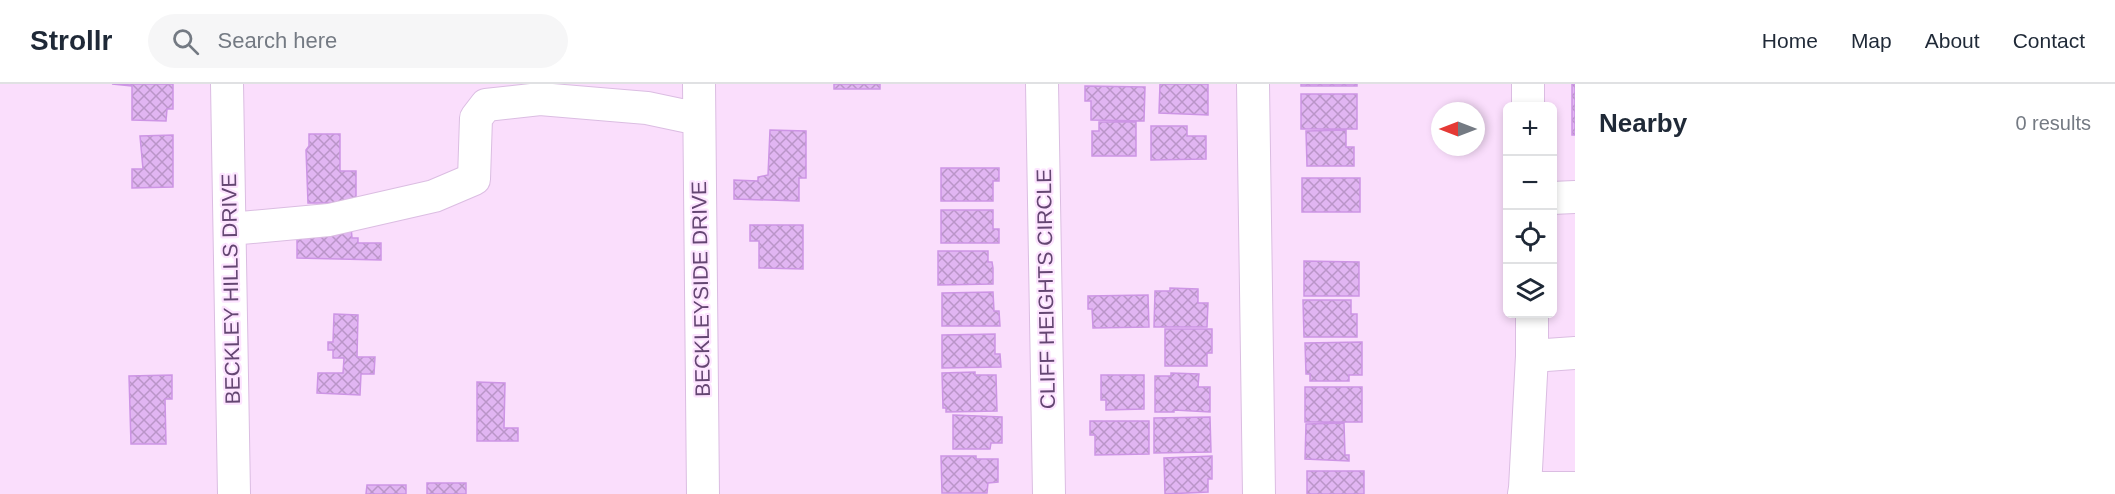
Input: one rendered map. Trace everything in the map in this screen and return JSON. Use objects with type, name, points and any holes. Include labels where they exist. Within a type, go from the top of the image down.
[{"type":"street","name":"BECKLEY HILLS DRIVE","points":[[227,84],[234,494]]},
{"type":"street","name":"BECKLEYSIDE DRIVE","points":[[699,84],[703,494]]},
{"type":"street","name":"CLIFF HEIGHTS CIRCLE","points":[[1042,84],[1049,494]]},
{"type":"street","points":[[1253,84],[1259,494]]},
{"type":"street","points":[[1528,84],[1528,102]]},
{"type":"street","points":[[230,229],[329,220],[434,196],[474,179],[476,118],[486,105],[540,99],[646,108],[699,119]]},
{"type":"street","points":[[1557,198],[1575,197]]},
{"type":"street","points":[[1532,318],[1525,491],[1575,488]]},
{"type":"street","points":[[1532,357],[1575,353]]},
{"type":"building","points":[[112,84],[173,84],[173,109],[167,109],[166,121],[132,120],[132,86]]},
{"type":"building","points":[[834,84],[880,84],[880,89],[834,89]]},
{"type":"building","points":[[1160,84],[1208,84],[1208,115],[1159,113]]},
{"type":"building","points":[[1301,84],[1357,84],[1357,86],[1301,86]]},
{"type":"building","points":[[1572,84],[1575,84],[1575,135],[1572,135]]},
{"type":"building","points":[[1085,86],[1145,87],[1144,121],[1091,120],[1091,101],[1085,101]]},
{"type":"building","points":[[1301,94],[1357,94],[1357,129],[1301,129]]},
{"type":"building","points":[[1099,122],[1136,122],[1136,156],[1092,156],[1092,131],[1099,131]]},
{"type":"building","points":[[1151,126],[1187,126],[1187,136],[1206,136],[1206,159],[1151,160]]},
{"type":"building","points":[[770,130],[806,131],[806,178],[799,178],[799,201],[734,199],[734,180],[758,181],[758,177],[768,175]]},
{"type":"building","points":[[1346,130],[1346,147],[1354,147],[1354,166],[1307,166],[1306,131]]},
{"type":"building","points":[[309,134],[340,134],[340,171],[356,171],[356,203],[308,203],[306,150],[309,146]]},
{"type":"building","points":[[173,135],[173,187],[132,188],[132,169],[143,169],[140,136]]},
{"type":"building","points":[[941,168],[999,168],[999,181],[993,181],[993,201],[941,201]]},
{"type":"building","points":[[1302,178],[1360,178],[1360,212],[1302,212]]},
{"type":"building","points":[[941,210],[993,210],[993,229],[999,229],[999,243],[941,243]]},
{"type":"building","points":[[750,225],[803,225],[803,269],[759,268],[759,241],[750,241]]},
{"type":"building","points":[[351,226],[352,238],[358,238],[358,243],[381,243],[381,260],[297,258],[297,231]]},
{"type":"building","points":[[938,251],[988,251],[988,262],[992,262],[993,268],[993,284],[938,285]]},
{"type":"building","points":[[1304,261],[1359,262],[1359,296],[1304,296]]},
{"type":"building","points":[[1170,288],[1198,289],[1198,303],[1208,303],[1207,327],[1154,327],[1155,291],[1170,291]]},
{"type":"building","points":[[993,292],[994,311],[999,311],[1000,326],[942,326],[942,293]]},
{"type":"building","points":[[1148,295],[1149,327],[1093,328],[1092,309],[1088,309],[1088,296]]},
{"type":"building","points":[[1303,300],[1351,300],[1351,314],[1357,314],[1357,337],[1304,337]]},
{"type":"building","points":[[334,314],[358,315],[357,357],[375,357],[374,374],[361,374],[360,395],[317,393],[318,373],[343,373],[344,358],[333,358],[333,350],[328,350],[328,342],[333,342]]},
{"type":"building","points":[[1165,329],[1212,329],[1212,353],[1207,353],[1207,366],[1165,366]]},
{"type":"building","points":[[995,334],[995,354],[1000,354],[1001,367],[942,368],[942,335]]},
{"type":"building","points":[[1362,342],[1362,375],[1349,375],[1349,381],[1310,381],[1310,374],[1306,374],[1305,343]]},
{"type":"building","points":[[975,372],[975,375],[996,375],[997,411],[946,412],[946,408],[943,408],[942,373]]},
{"type":"building","points":[[1171,373],[1199,374],[1198,387],[1210,387],[1210,412],[1174,410],[1174,412],[1155,412],[1155,376],[1171,376]]},
{"type":"building","points":[[172,375],[172,399],[165,399],[166,444],[131,444],[129,376]]},
{"type":"building","points":[[1101,375],[1144,375],[1144,409],[1106,410],[1106,400],[1101,400]]},
{"type":"building","points":[[477,382],[505,383],[504,428],[518,428],[518,441],[477,441]]},
{"type":"building","points":[[1305,387],[1362,387],[1362,422],[1305,422]]},
{"type":"building","points":[[953,415],[1002,417],[1002,443],[991,443],[990,449],[953,449]]},
{"type":"building","points":[[1210,417],[1211,452],[1154,453],[1154,418]]},
{"type":"building","points":[[1090,421],[1149,421],[1149,454],[1095,455],[1095,435],[1090,435]]},
{"type":"building","points":[[1344,423],[1345,455],[1349,455],[1349,461],[1305,459],[1306,424]]},
{"type":"building","points":[[941,456],[976,456],[976,459],[998,459],[998,482],[988,483],[987,493],[942,493]]},
{"type":"building","points":[[1212,456],[1212,479],[1208,479],[1208,492],[1165,494],[1164,458]]},
{"type":"building","points":[[1307,471],[1364,471],[1364,494],[1307,494]]},
{"type":"building","points":[[427,483],[466,483],[466,494],[427,494]]},
{"type":"building","points":[[367,485],[406,485],[406,494],[366,494]]}]
